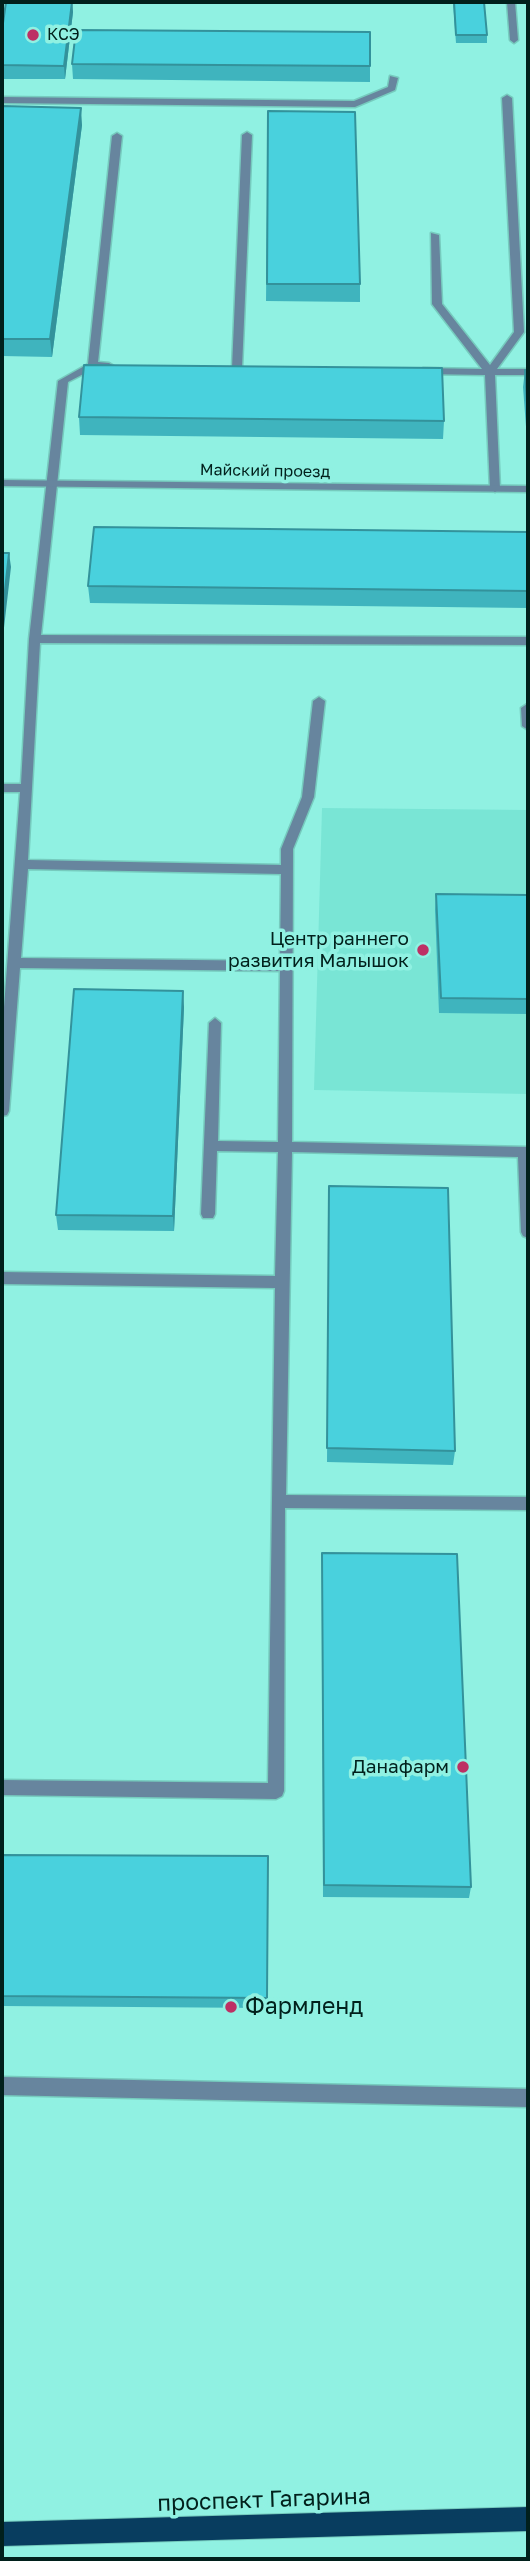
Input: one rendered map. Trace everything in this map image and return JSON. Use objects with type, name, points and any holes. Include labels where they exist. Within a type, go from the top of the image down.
[{"type":"main road","name":"проспект Гагарина","points":[[2,2534],[528,2519]]},
{"type":"street","points":[[511,2],[514,40]]},
{"type":"street","points":[[2,100],[355,104],[392,88],[393,78]]},
{"type":"street","points":[[490,372],[524,332],[507,97]]},
{"type":"street","points":[[237,368],[247,135]]},
{"type":"street","points":[[93,365],[117,136]]},
{"type":"street","points":[[434,235],[437,304],[490,372],[495,489]]},
{"type":"street","points":[[2,1111],[22,864],[35,639],[63,381],[93,365],[119,366]]},
{"type":"street","points":[[224,368],[250,368]]},
{"type":"street","points":[[410,371],[528,372]]},
{"type":"street","name":"Майский проезд","points":[[2,483],[528,489]]},
{"type":"street","points":[[35,639],[528,641]]},
{"type":"street","points":[[2,1788],[276,1791],[287,870],[288,849],[307,797],[319,701]]},
{"type":"street","points":[[527,708],[528,726]]},
{"type":"street","points":[[2,788],[25,788]]},
{"type":"street","points":[[22,864],[287,870]]},
{"type":"street","points":[[14,963],[286,966]]},
{"type":"street","points":[[208,1214],[215,1023]]},
{"type":"street","points":[[211,1146],[526,1152],[528,1233]]},
{"type":"street","points":[[2,1278],[281,1282]]},
{"type":"street","points":[[278,1502],[528,1504]]},
{"type":"street","points":[[2,2086],[528,2098]]},
{"type":"shaded area","name":"Центр раннего развития Малышок","points":[[322,808],[528,810],[528,1094],[314,1090]]},
{"type":"building","points":[[6,2],[72,2],[64,66],[2,65],[2,30]]},
{"type":"building","points":[[454,2],[484,2],[487,35],[456,35]]},
{"type":"building","points":[[76,30],[370,32],[370,66],[72,64]]},
{"type":"building","points":[[2,106],[81,108],[50,339],[2,339]]},
{"type":"building","points":[[268,111],[355,112],[360,284],[267,284]]},
{"type":"building","points":[[84,365],[442,368],[444,421],[79,417]]},
{"type":"building","points":[[525,370],[528,370],[528,420]]},
{"type":"building","points":[[94,527],[528,532],[528,591],[88,586]]},
{"type":"building","points":[[2,553],[9,553],[2,618]]},
{"type":"building","points":[[436,894],[528,895],[528,999],[441,998]]},
{"type":"building","points":[[74,989],[183,991],[173,1216],[56,1215]]},
{"type":"building","points":[[329,1186],[448,1188],[455,1451],[327,1448]]},
{"type":"building","points":[[322,1553],[457,1554],[471,1887],[324,1885]]},
{"type":"building","points":[[2,1855],[268,1856],[267,1998],[2,1996]]},
{"type":"place","name":"КСЭ","points":[[33,35]]},
{"type":"place","name":"Центр раннего развития Малышок","points":[[423,950]]},
{"type":"place","name":"Данафарм","points":[[463,1767]]},
{"type":"place","name":"Фармленд","points":[[231,2007]]}]
